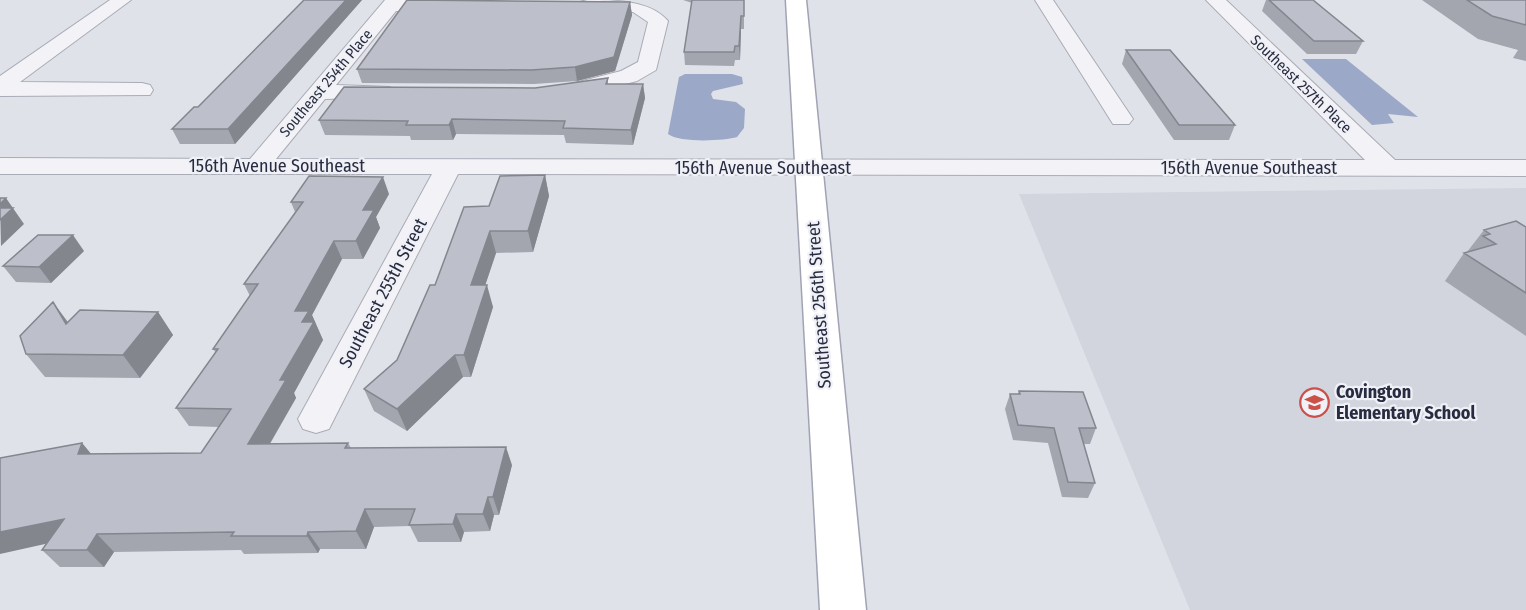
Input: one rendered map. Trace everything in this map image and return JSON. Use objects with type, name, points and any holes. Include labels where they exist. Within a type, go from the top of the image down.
[{"type":"main road","name":"Southeast 256th Street","points":[[796,0],[843,610]]},
{"type":"street","points":[[0,88],[122,0]]},
{"type":"street","points":[[1044,0],[1121,118]]},
{"type":"street","name":"Southeast 257th Place","points":[[1215,0],[1388,168]]},
{"type":"street","points":[[393,3],[462,5]]},
{"type":"street","name":"Southeast 254th Place","points":[[257,166],[393,3]]},
{"type":"street","points":[[549,93],[578,89],[640,71],[648,65],[658,21],[648,10],[627,6],[568,6]]},
{"type":"street","points":[[0,88],[142,90]]},
{"type":"street","points":[[318,92],[399,92]]},
{"type":"street","name":"156th Avenue Southeast","points":[[0,166],[1526,168]]},
{"type":"street","name":"Southeast 255th Street","points":[[316,419],[449,166]]},
{"type":"shaded area","name":"Covington Elementary School","points":[[1526,188],[1526,610],[1190,610],[1019,194]]},
{"type":"water","points":[[1302,59],[1346,59],[1418,117],[1388,114],[1394,123],[1372,125]]},
{"type":"water","points":[[685,74],[732,74],[742,77],[743,84],[713,91],[711,94],[713,99],[736,102],[745,109],[744,128],[737,137],[691,140],[668,134],[679,77]]},
{"type":"building","points":[[304,0],[346,0],[228,129],[172,129],[194,107],[198,107]]},
{"type":"building","points":[[407,0],[630,2],[614,57],[575,67],[531,70],[357,69]]},
{"type":"building","points":[[692,0],[744,0],[739,46],[735,46],[734,52],[684,52]]},
{"type":"building","points":[[1269,0],[1313,0],[1363,41],[1314,41]]},
{"type":"building","points":[[1467,0],[1526,0],[1526,25],[1492,16]]},
{"type":"building","points":[[1126,50],[1170,50],[1235,125],[1179,125]]},
{"type":"building","points":[[608,78],[606,84],[643,84],[631,130],[563,128],[565,121],[452,119],[449,125],[406,125],[408,121],[319,120],[344,87],[535,88]]},
{"type":"building","points":[[545,175],[528,231],[490,231],[471,285],[487,285],[464,355],[455,355],[397,409],[364,389],[397,360],[430,285],[435,285],[464,207],[489,206],[500,176]]},
{"type":"building","points":[[309,176],[383,177],[363,210],[374,210],[356,241],[334,241],[295,311],[309,311],[302,322],[314,322],[280,380],[286,380],[248,444],[348,443],[345,448],[506,447],[493,497],[488,497],[483,514],[456,514],[453,524],[409,525],[415,509],[365,509],[356,531],[308,532],[307,536],[231,536],[234,532],[97,534],[87,550],[42,550],[64,519],[0,532],[0,458],[82,443],[78,454],[201,453],[231,409],[176,408],[218,349],[213,349],[258,284],[244,284],[303,202],[291,202]]},
{"type":"building","points":[[0,208],[13,208],[0,220]]},
{"type":"building","points":[[1516,221],[1526,227],[1526,293],[1464,253],[1496,244],[1483,236],[1490,234],[1484,230]]},
{"type":"building","points":[[38,235],[73,235],[39,267],[3,266]]},
{"type":"building","points":[[53,302],[66,324],[80,310],[158,312],[123,355],[26,354],[20,336]]},
{"type":"building","points":[[1019,391],[1083,392],[1096,428],[1079,428],[1095,483],[1068,482],[1054,428],[1018,425],[1010,394],[1020,394]]},
{"type":"place","name":"Covington Elementary School","points":[[1315,402]]}]
